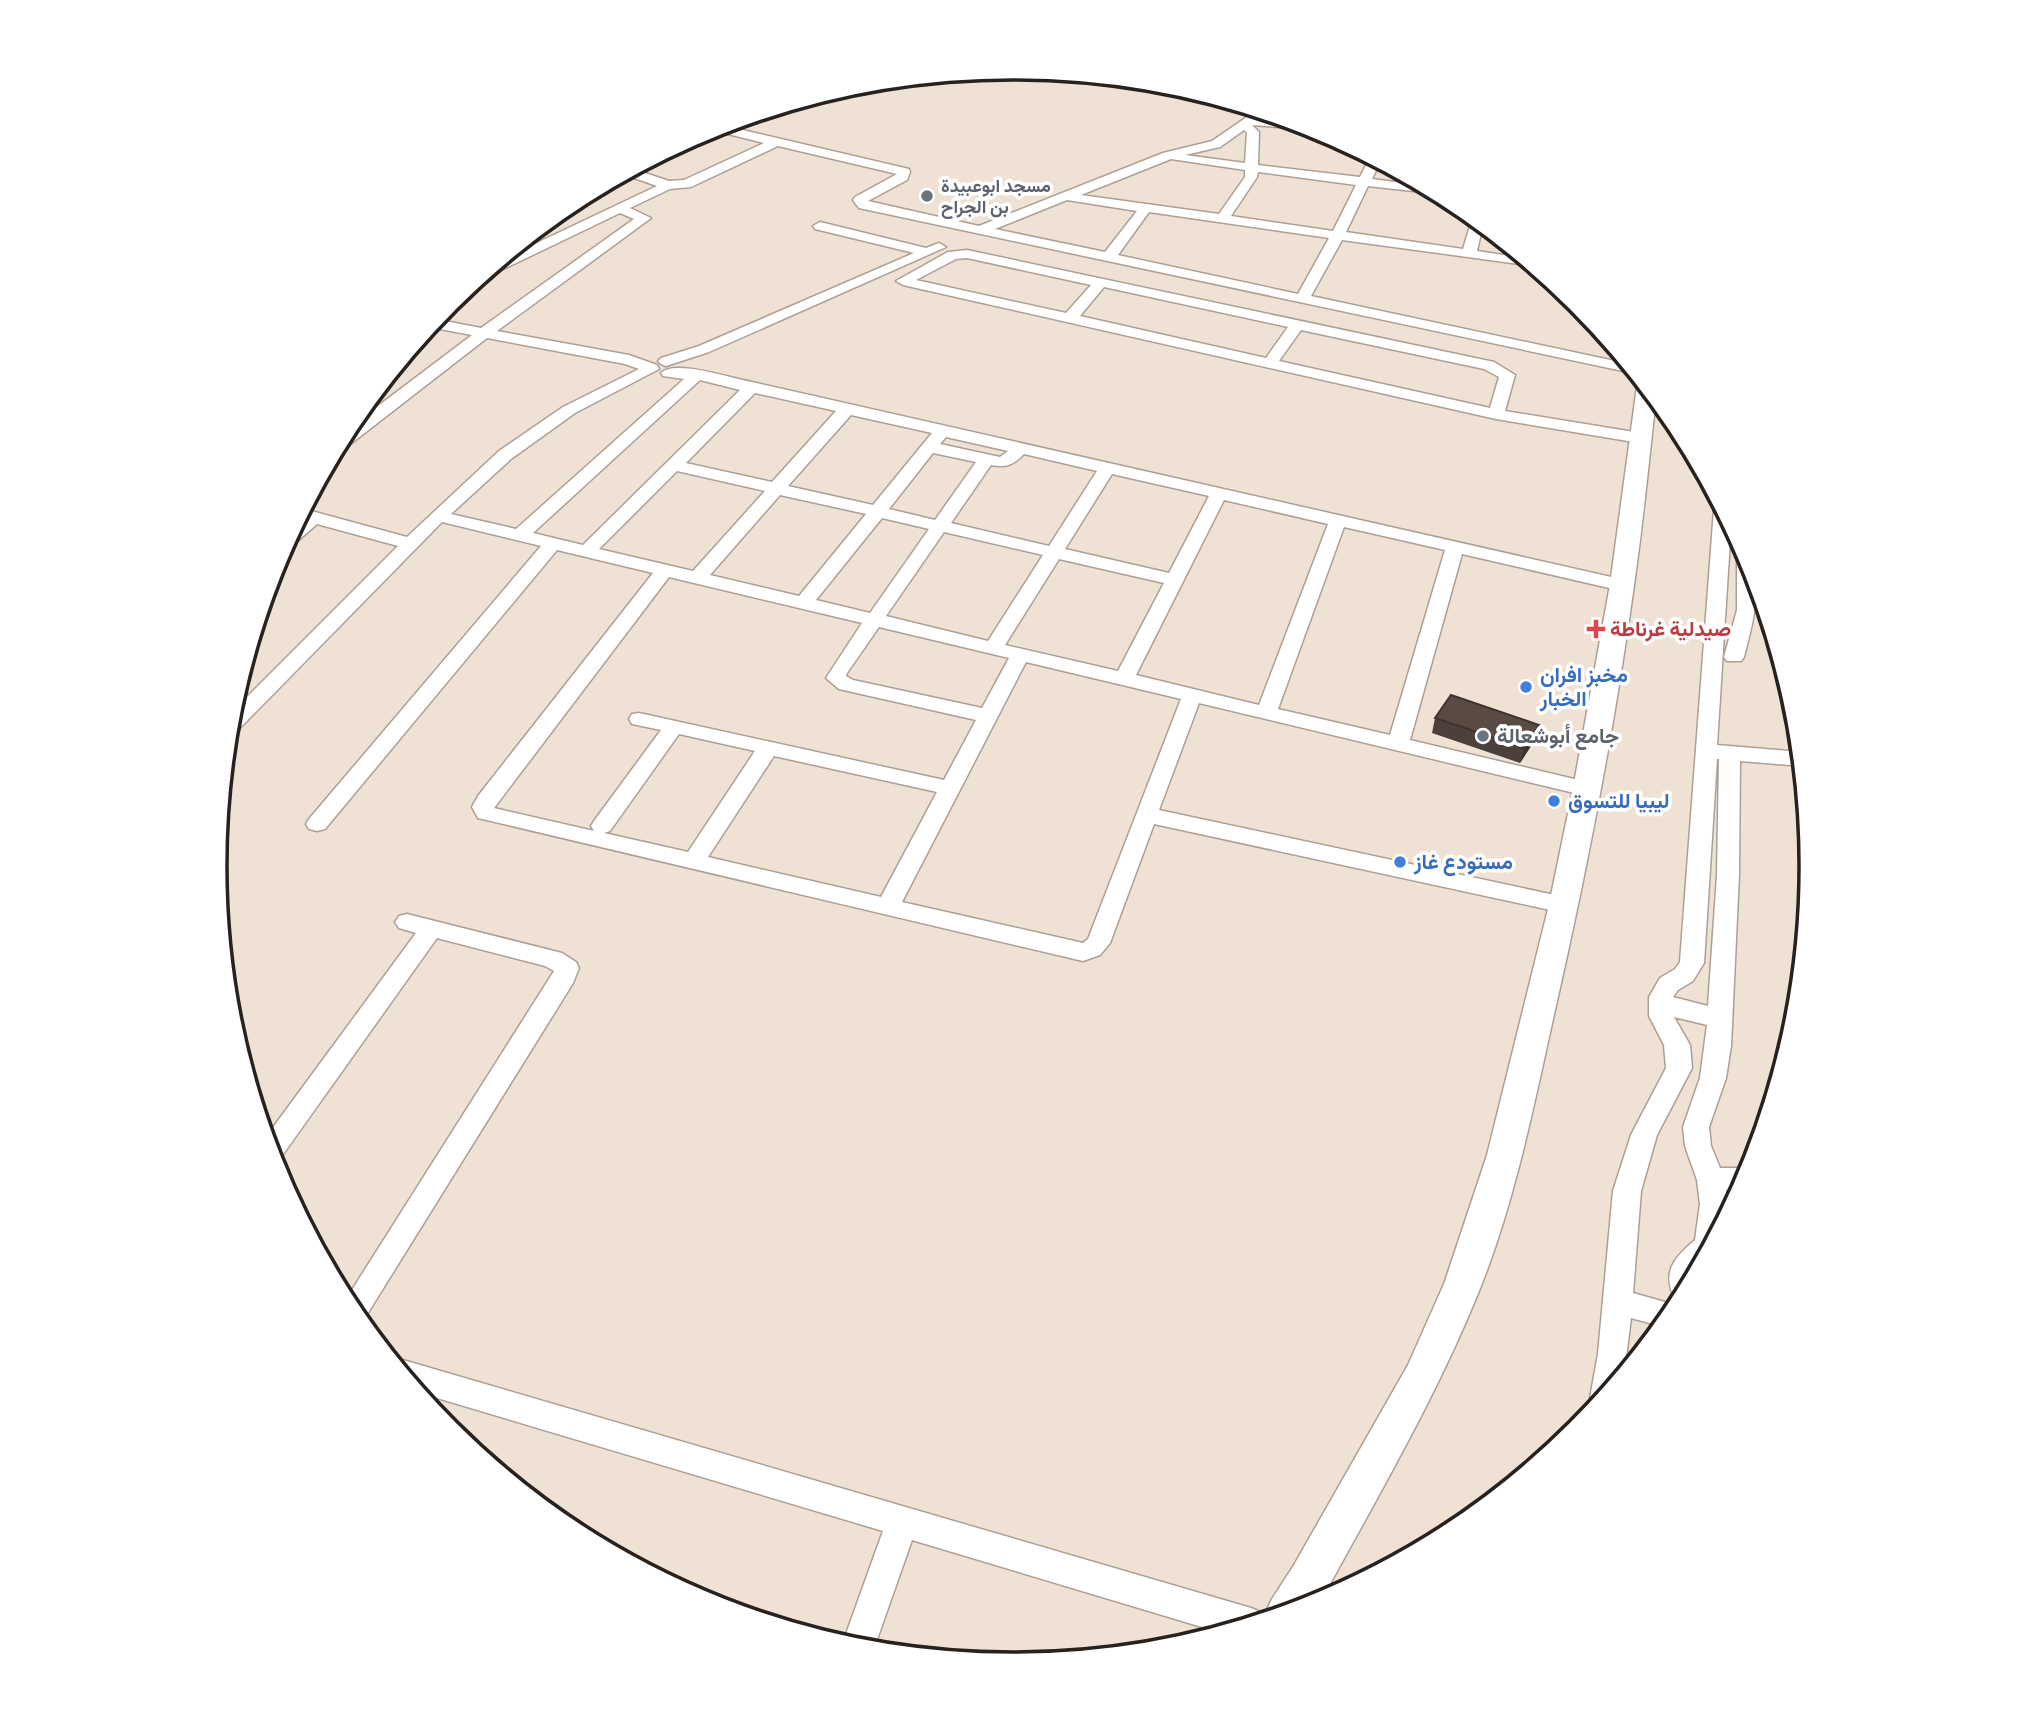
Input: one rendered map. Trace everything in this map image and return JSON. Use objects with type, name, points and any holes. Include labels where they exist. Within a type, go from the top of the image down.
[{"type":"main road","points":[[1296,1600],[1422,1377],[1464,1284],[1504,1155],[1564,905],[1587,789],[1622,584],[1645,400]]},
{"type":"street","points":[[664,367],[982,229],[1167,156],[1216,144],[1253,118]]},
{"type":"street","points":[[1222,220],[1248,182],[1253,168],[1253,118]]},
{"type":"street","points":[[734,132],[904,172],[904,176],[862,199],[862,205],[1620,367]]},
{"type":"street","points":[[640,176],[668,185],[686,184],[776,142]]},
{"type":"street","points":[[1167,156],[1409,188]]},
{"type":"street","points":[[1302,299],[1372,168]]},
{"type":"street","points":[[520,256],[668,185]]},
{"type":"street","points":[[1064,196],[1513,261]]},
{"type":"street","points":[[363,426],[485,332],[644,218],[618,208]]},
{"type":"street","points":[[1108,257],[1117,249],[1145,209]]},
{"type":"street","points":[[1372,240],[1380,223]]},
{"type":"street","points":[[820,226],[927,252]]},
{"type":"street","points":[[1469,254],[1474,230]]},
{"type":"street","points":[[903,281],[953,255],[962,254],[1497,368],[1504,371],[1508,380],[1496,414]]},
{"type":"street","points":[[875,275],[1496,414],[1640,439]]},
{"type":"street","points":[[1070,318],[1101,282]]},
{"type":"street","points":[[445,325],[485,332],[630,369],[664,367],[1622,584]]},
{"type":"street","points":[[1270,363],[1297,325]]},
{"type":"street","points":[[243,713],[438,516],[505,455],[630,369]]},
{"type":"street","points":[[518,537],[697,375]]},
{"type":"street","points":[[585,553],[752,387]]},
{"type":"street","points":[[696,579],[848,409]]},
{"type":"street","points":[[803,604],[943,430]]},
{"type":"street","points":[[930,447],[986,460],[1007,461],[1020,448]]},
{"type":"street","points":[[986,460],[837,673],[839,682],[988,716]]},
{"type":"street","points":[[674,465],[1175,580]]},
{"type":"street","points":[[992,649],[1107,468]]},
{"type":"street","points":[[1124,680],[1219,493]]},
{"type":"street","points":[[311,516],[412,544]]},
{"type":"street","points":[[438,516],[1587,789]]},
{"type":"street","points":[[1266,713],[1338,520]]},
{"type":"street","points":[[1712,1226],[1714,1204],[1711,1180],[1698,1146],[1696,1127],[1716,1062],[1728,875],[1718,752],[1716,615],[1722,527]]},
{"type":"street","points":[[317,824],[551,545]]},
{"type":"street","points":[[1398,744],[1455,547]]},
{"type":"street","points":[[664,571],[483,807],[486,813],[1072,951],[1092,949],[1098,943],[1192,695]]},
{"type":"street","points":[[1734,657],[1752,597]]},
{"type":"street","points":[[1716,615],[1745,619]]},
{"type":"street","points":[[887,908],[1020,655]]},
{"type":"street","points":[[639,719],[950,788]]},
{"type":"street","points":[[602,826],[674,727]]},
{"type":"street","points":[[693,862],[768,748]]},
{"type":"street","points":[[1718,752],[1792,758]]},
{"type":"street","points":[[1607,1381],[1618,1302],[1623,1219],[1634,1165],[1657,1107],[1679,1068],[1680,1053],[1664,1023],[1660,1005],[1664,990],[1689,970],[1692,963],[1718,752]]},
{"type":"street","points":[[1147,815],[1564,905]]},
{"type":"street","points":[[277,1141],[420,925],[553,959],[567,968],[564,977],[360,1304]]},
{"type":"street","points":[[1660,1005],[1718,1018]]},
{"type":"street","points":[[1711,1180],[1735,1179]]},
{"type":"street","points":[[1685,1274],[1685,1265],[1696,1256]]},
{"type":"street","points":[[1618,1302],[1660,1313]]},
{"type":"street","points":[[417,1378],[1235,1620]]},
{"type":"street","points":[[862,1637],[902,1523]]},
{"type":"building","points":[[1451,695],[1539,725],[1524,748],[1435,718]]},
{"type":"place","name":"مسجد ابوعبيدة بن الجراح","points":[[927,196]]},
{"type":"place","name":"صيدلية غرناطة","points":[[1596,629]]},
{"type":"place","name":"مخبز افران الخبار","points":[[1526,687]]},
{"type":"place","name":"جامع أبوشعالة","points":[[1483,736]]},
{"type":"place","name":"ليبيا للتسوق","points":[[1554,801]]},
{"type":"place","name":"مستودع غاز","points":[[1400,862]]}]
